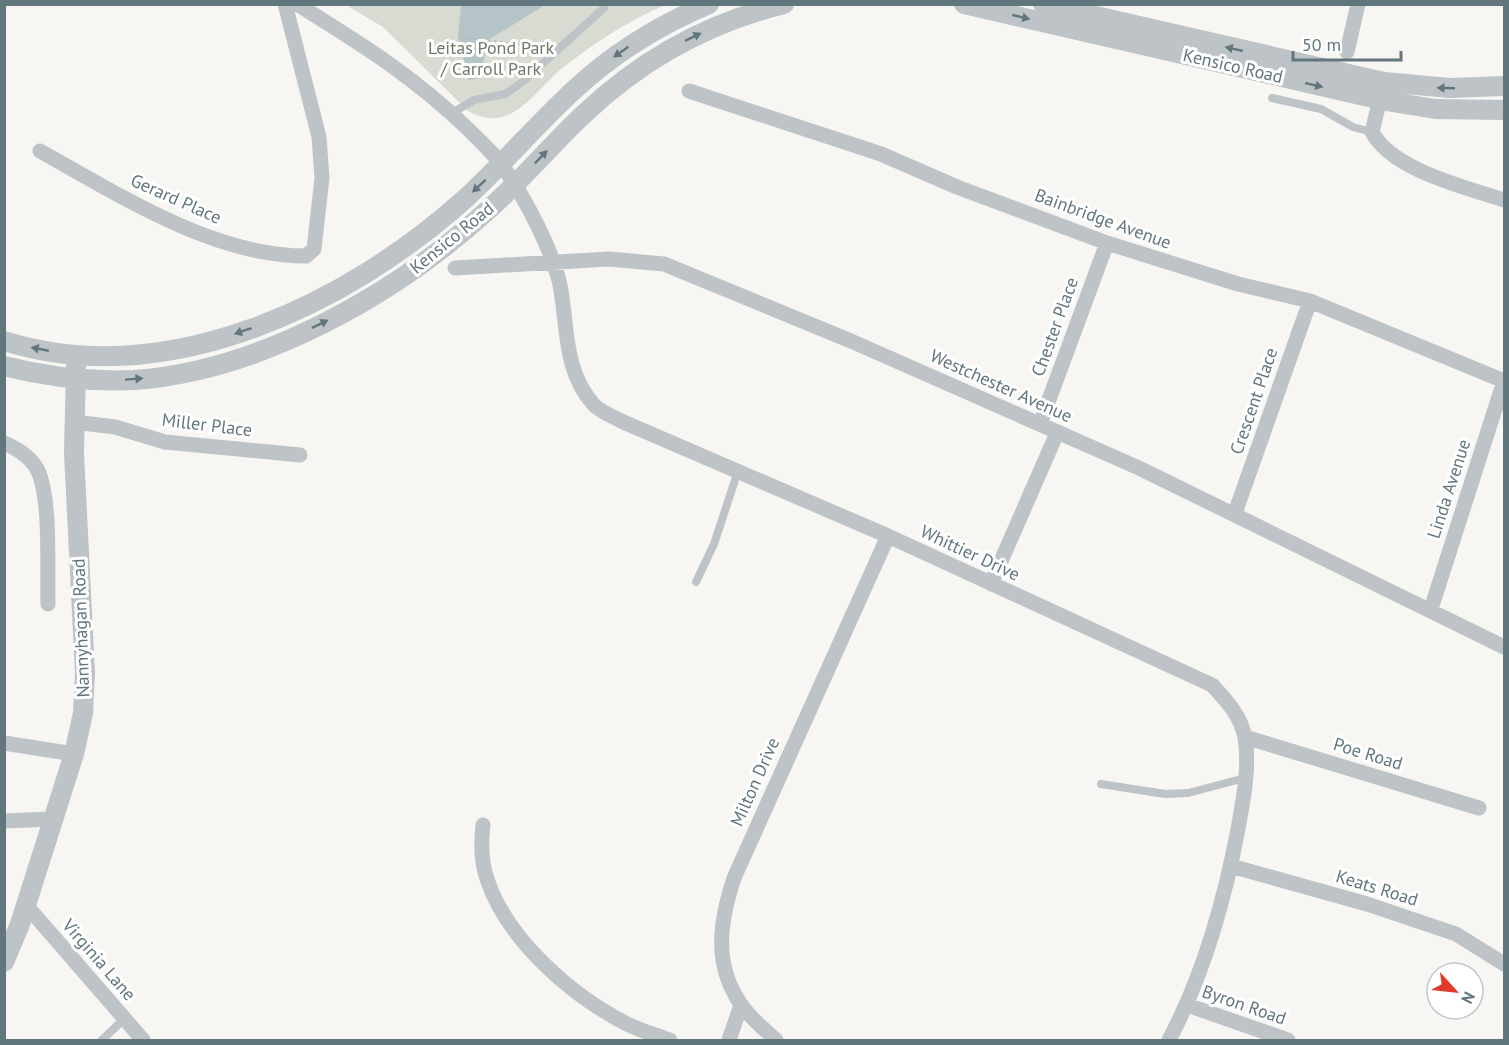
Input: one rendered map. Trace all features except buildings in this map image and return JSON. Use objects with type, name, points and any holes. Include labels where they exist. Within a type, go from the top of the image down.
[{"type":"street","name":"Gerard Place","points":[[40,151],[144,209],[194,232],[290,256],[306,256],[314,249],[322,178],[319,137],[285,4]]},
{"type":"street","name":"Whittier Drive","points":[[297,4],[389,62],[452,113],[508,174],[560,283],[572,368],[580,386],[595,406],[621,421],[888,536],[1212,685],[1234,709],[1245,737],[1245,778],[1231,866],[1215,932],[1187,1005],[1169,1041]]},
{"type":"street","name":"Kensico Road","points":[[4,366],[75,379],[136,380],[186,372],[232,359],[303,332],[369,298],[424,262],[472,225],[508,174],[575,89],[608,62],[670,22],[709,4]]},
{"type":"street","name":"Kensico Road","points":[[4,340],[76,354],[137,354],[193,346],[241,332],[294,310],[362,274],[403,248],[456,206],[508,174],[648,62],[713,27],[784,4]]},
{"type":"street","name":"Kensico Road","points":[[964,4],[1380,99],[1435,109],[1504,110]]},
{"type":"street","name":"Kensico Road","points":[[1043,4],[1384,82],[1450,88],[1504,86]]},
{"type":"street","points":[[1347,52],[1358,4]]},
{"type":"street","name":"Bainbridge Avenue","points":[[689,91],[870,150],[957,187],[1107,243],[1238,284],[1310,301],[1504,381]]},
{"type":"street","points":[[1380,99],[1372,132],[1379,145],[1398,159],[1440,178],[1504,200]]},
{"type":"street","name":"Chester Place","points":[[1040,424],[1107,243]]},
{"type":"street","name":"Westchester Avenue","points":[[455,268],[609,259],[664,264],[851,340],[1040,424],[1235,513],[1504,646]]},
{"type":"street","name":"Crescent Place","points":[[1235,513],[1310,301]]},
{"type":"street","name":"Nannyhagan Road","points":[[4,962],[26,905],[74,754],[83,713],[85,673],[74,422],[76,354]]},
{"type":"street","name":"Linda Avenue","points":[[1431,609],[1504,381]]},
{"type":"street","name":"Miller Place","points":[[74,422],[115,427],[165,442],[300,455]]},
{"type":"street","points":[[991,584],[1057,433]]},
{"type":"street","points":[[4,443],[24,454],[39,473],[45,510],[48,604]]},
{"type":"street","name":"Milton Drive","points":[[776,1041],[741,1005],[729,984],[719,935],[724,910],[734,878],[888,536]]},
{"type":"street","name":"Poe Road","points":[[1245,737],[1479,808]]},
{"type":"street","points":[[4,743],[74,754]]},
{"type":"street","points":[[4,821],[52,819]]},
{"type":"street","points":[[483,825],[481,845],[486,879],[523,942],[570,989],[628,1024],[670,1041]]},
{"type":"street","name":"Keats Road","points":[[1231,866],[1367,904],[1456,934],[1504,964]]},
{"type":"street","name":"Virginia Lane","points":[[26,905],[143,1041]]},
{"type":"street","points":[[729,1041],[741,1005]]},
{"type":"street","name":"Byron Road","points":[[1187,1005],[1288,1041]]},
{"type":"lane","points":[[452,113],[474,100],[505,94],[521,83],[604,8]]},
{"type":"lane","points":[[1272,98],[1321,109],[1353,127],[1372,132]]},
{"type":"lane","points":[[696,582],[714,544],[738,471]]},
{"type":"lane","points":[[1101,784],[1165,794],[1188,793],[1245,778]]},
{"type":"lane","points":[[102,1041],[124,1019]]},
{"type":"path","points":[[458,37],[527,45]]},
{"type":"green space","name":"Leitas Pond Park / Carroll Park","points":[[346,5],[665,5],[624,26],[585,51],[560,70],[529,101],[515,111],[503,117],[493,118],[468,111],[383,27]]},
{"type":"shaded area","points":[[461,5],[545,5],[488,40],[480,78],[469,80],[458,37]]}]
